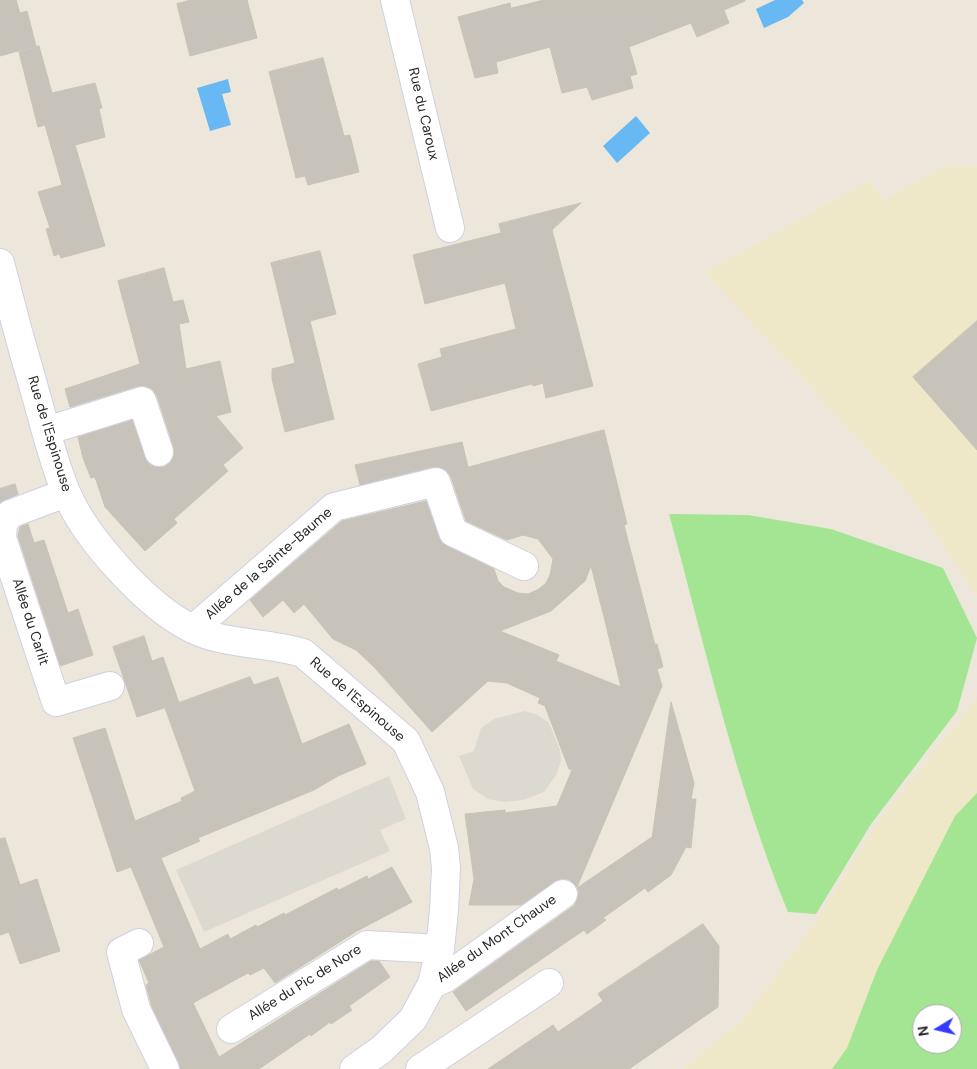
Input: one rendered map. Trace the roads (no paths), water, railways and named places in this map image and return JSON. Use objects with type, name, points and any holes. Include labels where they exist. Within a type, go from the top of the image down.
[{"type":"street","name":"Rue du Caroux","points":[[395,0],[450,228]]},
{"type":"street","name":"Rue de l'Espinouse","points":[[0,264],[46,431],[66,493],[87,529],[141,592],[170,616],[193,629],[212,636],[282,646],[303,653],[406,741],[430,792],[441,830],[446,868],[440,949],[432,984],[413,1019],[381,1050],[354,1069]]},
{"type":"street","points":[[46,431],[142,401],[159,452]]},
{"type":"street","name":"Allée de la Sainte-Baume","points":[[193,629],[334,507],[436,482],[453,532],[524,566]]},
{"type":"street","name":"Allée du Carlit","points":[[66,493],[10,514],[4,521],[1,534],[56,702],[110,686]]},
{"type":"street","name":"Allée du Mont Chauve","points":[[432,984],[444,979],[563,894]]},
{"type":"street","points":[[139,943],[121,952],[136,1009],[164,1069]]},
{"type":"street","name":"Allée du Pic de Nore","points":[[231,1029],[367,945],[440,949]]},
{"type":"street","points":[[420,1069],[549,983]]},
{"type":"water","points":[[775,0],[802,0],[804,3],[788,17],[764,28],[756,9]]},
{"type":"water","points":[[228,79],[231,92],[222,94],[231,125],[210,131],[197,88]]},
{"type":"water","points":[[636,116],[650,133],[617,163],[603,146]]}]
